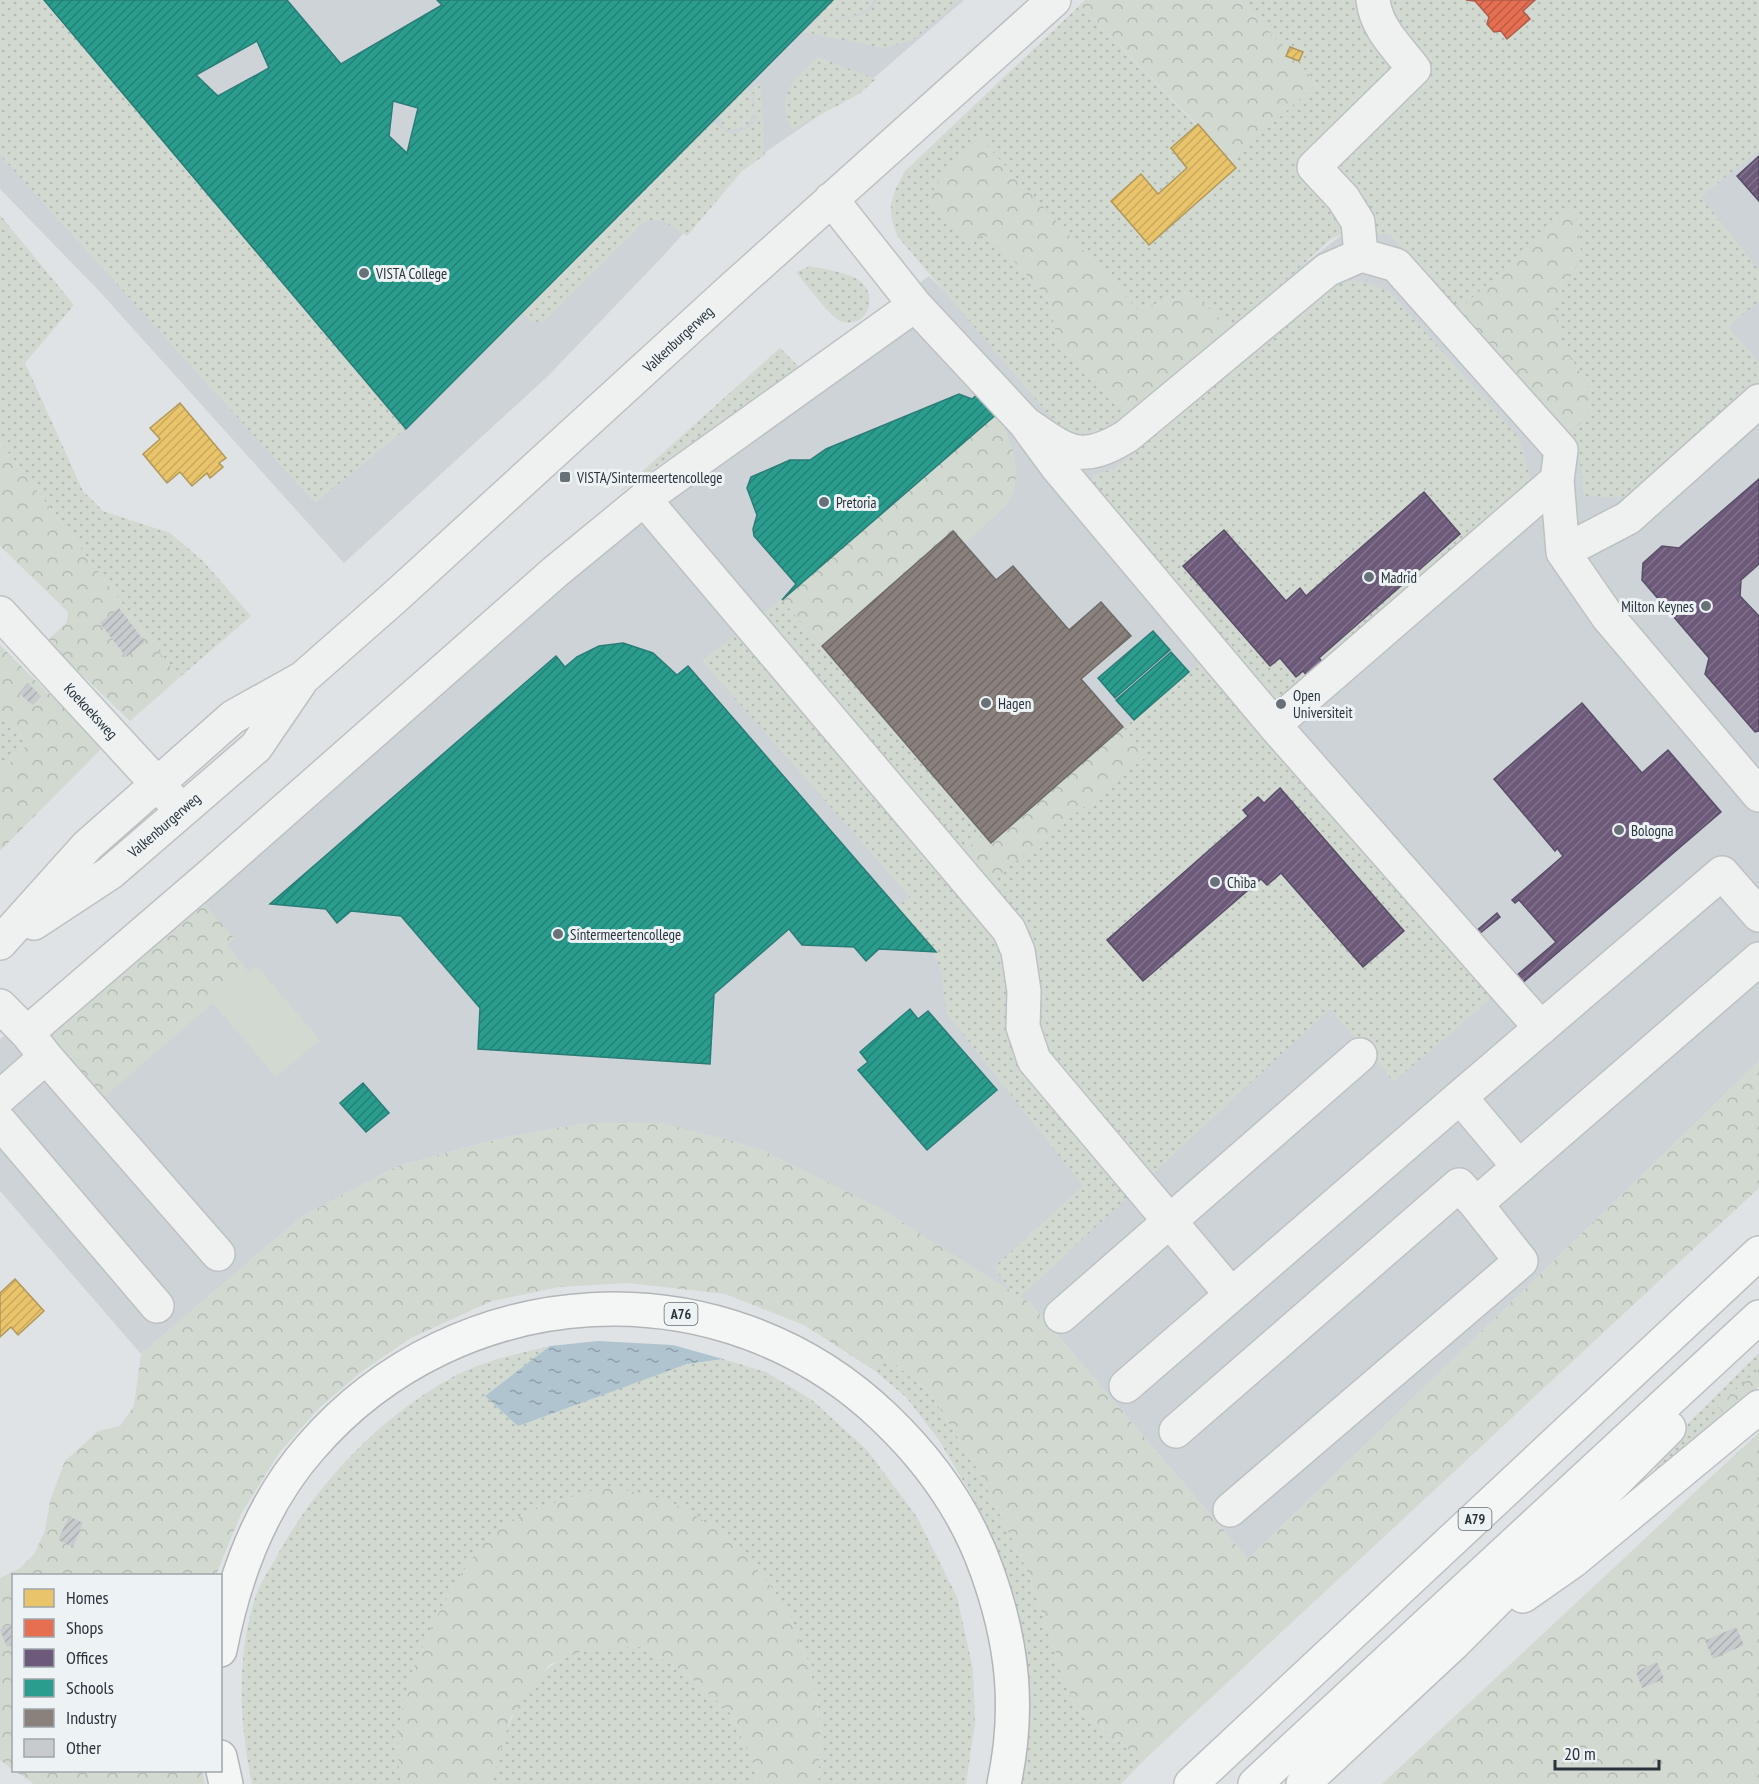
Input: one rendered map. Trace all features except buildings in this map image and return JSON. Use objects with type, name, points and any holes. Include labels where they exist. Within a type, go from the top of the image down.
[{"type":"main road","name":"A79","points":[[1191,1784],[1759,1253]]},
{"type":"main road","name":"A76","points":[[222,1641],[236,1581],[263,1518],[308,1449],[362,1397],[402,1369],[482,1330],[530,1317],[584,1309],[645,1308],[748,1331],[784,1346],[820,1365],[863,1398],[891,1424],[947,1489],[966,1520],[981,1555],[1005,1629],[1014,1710],[1011,1752],[1004,1784]]},
{"type":"main road","points":[[1255,1784],[1759,1317]]},
{"type":"main road","points":[[1303,1784],[1452,1646],[1710,1387],[1759,1330]]},
{"type":"main road","points":[[1452,1646],[1573,1561],[1759,1407]]},
{"type":"main road","points":[[222,1766],[226,1784]]},
{"type":"street","name":"Valkenburgerweg","points":[[0,944],[87,846],[233,717],[303,678],[461,539],[831,199],[1054,0]]},
{"type":"street","points":[[1360,255],[1358,222],[1343,198],[1314,167],[1414,69],[1383,31],[1374,16],[1373,0]]},
{"type":"street","points":[[831,199],[915,305],[1025,423],[1058,468],[1274,725],[1542,1028]]},
{"type":"street","points":[[1025,423],[1061,448],[1082,453],[1103,451],[1127,436],[1327,270],[1360,255],[1396,265],[1561,450],[1557,480],[1563,552],[1608,617],[1759,795]]},
{"type":"street","points":[[0,1097],[36,1045],[212,874],[537,587],[644,499],[915,305]]},
{"type":"street","points":[[1563,552],[1628,518],[1759,401]]},
{"type":"street","points":[[1274,725],[1557,480]]},
{"type":"street","points":[[644,499],[1009,930],[1018,951],[1024,990],[1023,1027],[1034,1060],[1231,1294]]},
{"type":"street","name":"Koekoeksweg","points":[[0,613],[181,810]]},
{"type":"street","name":"Valkenburgerweg","points":[[0,944],[110,873],[256,747],[303,678]]},
{"type":"street","points":[[1126,1386],[1722,873],[1759,915]]},
{"type":"street","points":[[1476,1204],[1759,959]]},
{"type":"street","points":[[0,1006],[218,1254]]},
{"type":"street","points":[[1061,1316],[1360,1055]]},
{"type":"street","points":[[1460,1097],[1519,1167]]},
{"type":"street","points":[[0,1122],[157,1306]]},
{"type":"street","points":[[1176,1431],[1459,1185],[1521,1261],[1230,1510]]},
{"type":"shaded area","name":"VISTA College","points":[[0,0],[964,0],[875,77],[741,169],[665,254],[548,376],[344,563],[101,293],[0,189]]},
{"type":"shaded area","name":"Open Universiteit","points":[[1759,48],[1759,1061],[1248,1559],[1030,1303],[976,1270],[663,1123],[586,1123],[502,1138],[398,1166],[301,1217],[141,1354],[0,1191],[0,1039],[625,494],[929,276],[1085,432],[1386,201]]},
{"type":"green space","points":[[0,0],[44,0],[406,429],[315,503],[0,155]]},
{"type":"green space","points":[[750,0],[874,0],[865,10],[852,16],[835,18],[796,13]]},
{"type":"green space","points":[[877,0],[960,0],[912,41],[883,48],[804,32],[819,18],[852,17],[867,12]]},
{"type":"green space","points":[[1085,0],[1239,0],[1317,83],[1232,161],[1080,5]]},
{"type":"green space","points":[[1239,0],[1759,0],[1759,150],[1701,197],[1759,270],[1759,301],[1728,327],[1759,362],[1759,387],[1636,498],[1584,496],[1579,452],[1565,437],[1588,416],[1588,387],[1560,338],[1554,305],[1582,256],[1456,312],[1389,234],[1342,234],[1331,239],[1232,329],[1192,294],[1137,309],[979,138],[971,246],[981,235],[992,237],[1047,297],[1059,340],[1129,416],[1104,433],[1097,435],[1083,435],[1061,429],[898,237],[891,210],[893,196],[905,171],[1080,5],[1198,127],[1171,148],[1187,168],[1158,194],[1141,174],[1111,200],[1149,245],[1236,168],[1230,161],[1317,83]]},
{"type":"green space","points":[[818,57],[876,79],[859,94],[792,130],[785,107],[789,89],[801,73]]},
{"type":"green space","points":[[736,76],[750,91],[755,113],[745,128],[726,130],[713,108]]},
{"type":"green space","points":[[760,82],[765,155],[742,171],[687,236],[661,221],[643,223],[544,321],[533,322],[522,313],[710,124],[716,123],[727,133],[741,132],[751,126],[757,118],[752,88]]},
{"type":"green space","points":[[979,137],[1137,309],[1192,294],[1232,329],[1129,416],[1058,340],[1047,297],[992,237],[981,236],[970,246],[926,201],[952,163]]},
{"type":"green space","points":[[1574,207],[1582,256],[1554,305],[1560,338],[1588,387],[1588,416],[1565,437],[1456,312]]},
{"type":"green space","points":[[0,215],[74,305],[25,363],[83,491],[103,511],[170,533],[203,561],[251,616],[179,678],[0,442]]},
{"type":"green space","points":[[810,266],[845,274],[863,284],[870,298],[867,312],[862,318],[849,323],[840,321],[830,313],[796,272]]},
{"type":"green space","points":[[1356,279],[1389,291],[1519,438],[1534,492],[1280,708],[1085,488],[1096,474],[1114,469],[1329,286]]},
{"type":"green space","points":[[780,348],[800,368],[617,494]]},
{"type":"green space","points":[[998,413],[1014,454],[1016,466],[1015,488],[1008,503],[964,544],[953,531],[822,646],[781,599]]},
{"type":"green space","points":[[0,442],[179,678],[130,721],[47,641],[67,622],[68,612],[0,546]]},
{"type":"green space","points":[[781,599],[983,835],[962,853],[989,883],[1146,756],[1123,727],[1204,660],[1498,992],[1394,1082],[1330,1009],[1017,1300],[994,1267],[1083,1186],[947,1014],[941,972],[934,953],[896,907],[910,897],[702,661]]},
{"type":"green space","points":[[0,645],[103,747],[0,851],[0,773],[28,744],[0,717]]},
{"type":"green space","points":[[0,717],[28,744],[0,773]]},
{"type":"green space","points":[[1123,727],[1147,756],[988,884],[962,853],[983,835],[992,842]]},
{"type":"green space","points":[[200,899],[234,938],[227,945],[249,972],[103,1098],[46,1033]]},
{"type":"green space","points":[[257,966],[320,1040],[276,1077],[213,1003]]},
{"type":"green space","points":[[1759,1061],[1759,1188],[1143,1761],[1074,1705],[1026,1568],[978,1470],[932,1396],[885,1355],[875,1371],[804,1325],[725,1294],[628,1283],[559,1287],[492,1301],[411,1338],[361,1372],[319,1408],[279,1453],[241,1514],[216,1574],[12,1574],[12,1769],[0,1760],[0,1578],[20,1568],[35,1553],[45,1530],[50,1501],[65,1461],[98,1431],[120,1426],[134,1406],[141,1354],[301,1217],[398,1166],[502,1138],[586,1123],[663,1123],[758,1148],[880,1208],[1030,1303],[1248,1559]]},
{"type":"green space","points":[[550,1346],[485,1396],[625,1385],[687,1364],[723,1359],[766,1372],[812,1400],[867,1450],[917,1517],[957,1597],[973,1669],[975,1723],[966,1784],[818,1784],[821,1727],[809,1663],[784,1603],[539,1508],[494,1533],[461,1574],[401,1784],[252,1784],[242,1713],[245,1641],[256,1595],[289,1535],[327,1483],[349,1458],[397,1414],[451,1378],[474,1367]]},
{"type":"green space","points":[[1759,1353],[1759,1369],[1718,1406],[1725,1416],[1658,1472],[1650,1461]]},
{"type":"green space","points":[[885,1355],[932,1396],[978,1470],[1026,1568],[1074,1705],[1143,1761],[1121,1784],[1017,1784],[1004,1578],[973,1498],[939,1440],[906,1397],[875,1371]]},
{"type":"green space","points":[[1759,1369],[1759,1387],[1725,1416],[1718,1406]]},
{"type":"green space","points":[[1759,1433],[1759,1784],[1382,1784],[1740,1450]]},
{"type":"green space","points":[[607,1486],[668,1500],[730,1536],[784,1603],[809,1663],[821,1727],[818,1784],[756,1784],[758,1773],[730,1713],[683,1671],[641,1647],[586,1649],[549,1665],[510,1719],[491,1784],[401,1784],[398,1759],[399,1736],[406,1691],[432,1627],[465,1568],[485,1542],[503,1526],[531,1512]]},
{"type":"green space","points":[[641,1647],[683,1671],[730,1713],[758,1773],[756,1784],[491,1784],[510,1722],[520,1702],[548,1669],[565,1657],[586,1649]]},
{"type":"green space","points":[[16,1772],[202,1772],[205,1784],[34,1784]]},
{"type":"water","points":[[598,1341],[673,1345],[723,1359],[687,1364],[518,1426],[485,1396],[550,1346]]},
{"type":"place","name":"VISTA College","points":[[364,273]]},
{"type":"place","name":"VISTA/Sintermeertencollege","points":[[565,477]]},
{"type":"place","name":"Pretoria","points":[[824,502]]},
{"type":"place","name":"Madrid","points":[[1369,577]]},
{"type":"place","name":"Milton Keynes","points":[[1706,606]]},
{"type":"place","name":"Hagen","points":[[986,703]]},
{"type":"place","name":"Open Universiteit","points":[[1281,704]]},
{"type":"place","name":"Bologna","points":[[1619,830]]},
{"type":"place","name":"Chiba","points":[[1215,882]]},
{"type":"place","name":"Sintermeertencollege","points":[[558,934]]}]
